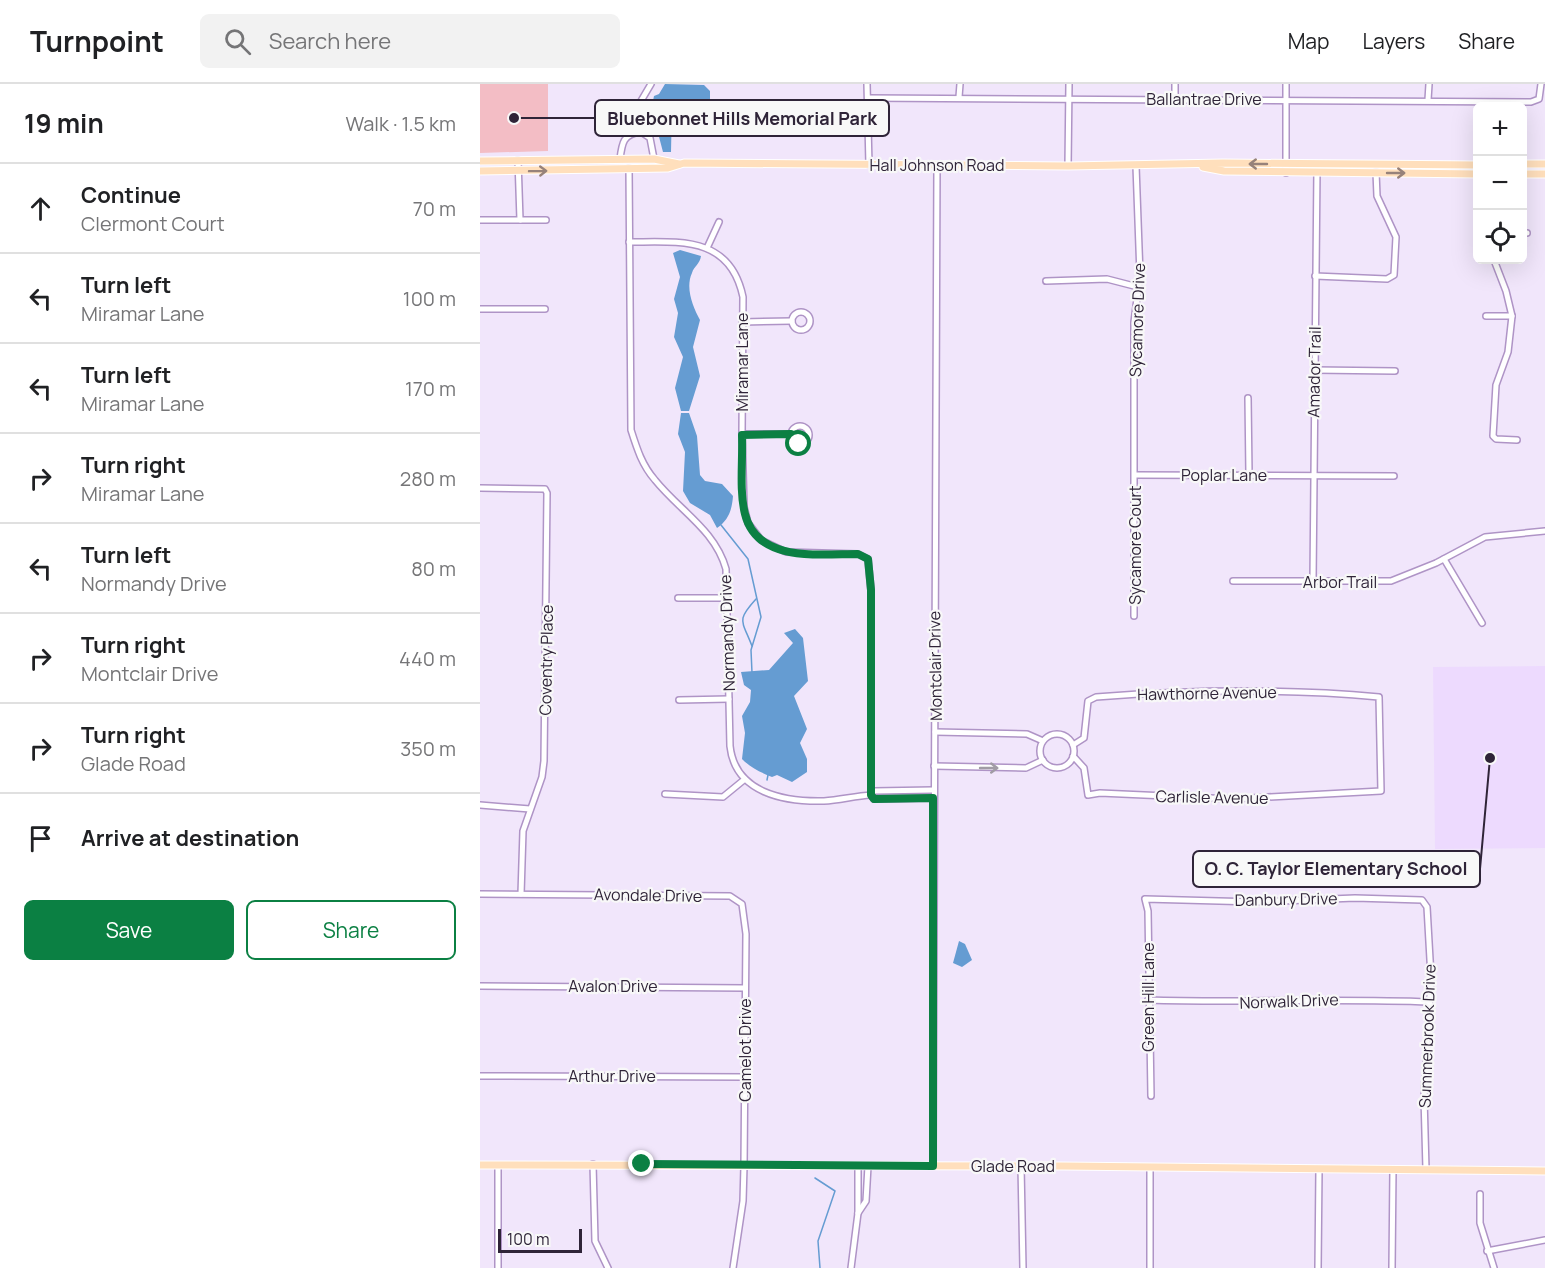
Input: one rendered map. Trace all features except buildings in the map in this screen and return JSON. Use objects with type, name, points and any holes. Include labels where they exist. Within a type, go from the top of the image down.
[{"type":"main road","name":"Hall Johnson Road","points":[[480,161],[654,159],[679,164],[1473,165]]},
{"type":"main road","name":"Hall Johnson Road","points":[[480,171],[668,168],[679,164]]},
{"type":"main road","points":[[1527,164],[1545,164]]},
{"type":"main road","name":"Hall Johnson Road","points":[[1194,166],[1224,171],[1286,173],[1473,174]]},
{"type":"main road","points":[[1527,174],[1545,174]]},
{"type":"main road","name":"Glade Road","points":[[480,1166],[593,1164],[1021,1166],[1545,1171]]},
{"type":"street","points":[[637,132],[638,106],[649,86],[642,84]]},
{"type":"street","points":[[867,84],[868,165]]},
{"type":"street","points":[[959,97],[960,84]]},
{"type":"street","points":[[1068,166],[1069,84]]},
{"type":"street","points":[[1175,84],[1175,99]]},
{"type":"street","points":[[1286,84],[1286,173]]},
{"type":"street","points":[[1428,84],[1428,100]]},
{"type":"street","name":"Ballantrae Drive","points":[[868,98],[1531,102],[1539,99],[1541,84]]},
{"type":"street","points":[[620,159],[624,139],[637,132],[646,134],[650,138],[654,159]]},
{"type":"street","points":[[518,160],[520,220]]},
{"type":"street","name":"Amador Trail","points":[[1313,581],[1316,164]]},
{"type":"street","points":[[1316,276],[1387,279],[1394,275],[1396,237],[1377,196],[1376,164]]},
{"type":"street","name":"Montclair Drive","points":[[933,1166],[937,165]]},
{"type":"street","name":"Sycamore Drive","points":[[1135,475],[1134,322],[1138,287],[1136,166]]},
{"type":"street","name":"Normandy Drive","points":[[629,168],[631,430],[641,461],[655,480],[714,539],[721,551],[726,569],[731,754],[745,779]]},
{"type":"street","points":[[480,220],[546,220]]},
{"type":"street","points":[[707,248],[719,222]]},
{"type":"street","name":"Miramar Lane","points":[[629,242],[684,242],[707,248],[726,261],[737,277],[743,297],[742,435],[745,515],[753,532],[761,540],[786,552],[858,554],[869,561],[872,793]]},
{"type":"street","points":[[1496,264],[1506,291],[1512,316],[1508,352],[1496,385],[1494,438],[1517,440]]},
{"type":"street","points":[[1046,281],[1107,279],[1138,287]]},
{"type":"street","points":[[480,309],[545,309]]},
{"type":"street","points":[[1486,316],[1512,316]]},
{"type":"street","points":[[742,322],[792,321]]},
{"type":"street","points":[[1314,370],[1395,371]]},
{"type":"street","points":[[1248,398],[1249,474]]},
{"type":"street","points":[[742,435],[791,434]]},
{"type":"street","name":"Poplar Lane","points":[[1135,475],[1394,476]]},
{"type":"street","name":"Sycamore Court","points":[[1134,616],[1135,475]]},
{"type":"street","name":"Coventry Place","points":[[480,488],[543,487],[547,493],[544,761],[542,777],[523,831],[521,894]]},
{"type":"street","name":"Arbor Trail","points":[[1233,581],[1391,581],[1444,559],[1485,537],[1545,531]]},
{"type":"street","points":[[1444,559],[1482,623]]},
{"type":"street","points":[[678,598],[727,598]]},
{"type":"street","name":"Hawthorne Avenue","points":[[1072,745],[1084,738],[1088,701],[1096,697],[1196,691],[1267,690],[1379,697],[1381,791]]},
{"type":"street","points":[[679,700],[729,699]]},
{"type":"street","points":[[935,732],[1028,734],[1043,741]]},
{"type":"street","points":[[1059,734],[1069,739],[1072,745],[1073,756],[1062,767],[1051,767],[1043,760],[1040,751],[1043,741],[1052,735],[1059,734]]},
{"type":"street","name":"Carlisle Avenue","points":[[1073,756],[1084,768],[1088,795],[1100,793],[1232,799],[1381,791]]},
{"type":"street","points":[[934,766],[1026,768],[1043,760]]},
{"type":"street","points":[[665,794],[723,797],[745,779],[762,792],[807,800],[826,801],[872,793],[933,790]]},
{"type":"street","points":[[872,793],[874,799],[933,798]]},
{"type":"street","points":[[480,805],[530,809]]},
{"type":"street","name":"Avondale Drive","points":[[480,894],[730,896],[744,908],[746,934]]},
{"type":"street","name":"Danbury Drive","points":[[1145,899],[1256,902],[1355,898],[1422,900],[1426,903]]},
{"type":"street","name":"Green Hill Lane","points":[[1145,899],[1148,911],[1151,1096]]},
{"type":"street","name":"Summerbrook Drive","points":[[1426,903],[1430,1002],[1424,1097],[1426,1169]]},
{"type":"street","name":"Camelot Drive","points":[[734,1268],[743,1201],[746,934]]},
{"type":"street","name":"Avalon Drive","points":[[480,987],[746,988]]},
{"type":"street","name":"Norwalk Drive","points":[[1148,1000],[1244,1003],[1361,999],[1430,1002]]},
{"type":"street","name":"Arthur Drive","points":[[480,1076],[745,1077]]},
{"type":"street","points":[[593,1164],[595,1241],[608,1268]]},
{"type":"street","points":[[498,1165],[498,1268]]},
{"type":"street","points":[[851,1268],[858,1213],[858,1166]]},
{"type":"street","points":[[858,1213],[866,1201],[868,1166]]},
{"type":"street","points":[[1021,1166],[1023,1268]]},
{"type":"street","points":[[1150,1167],[1150,1268]]},
{"type":"street","points":[[1318,1268],[1319,1169]]},
{"type":"street","points":[[1392,1268],[1393,1169]]},
{"type":"street","points":[[1480,1194],[1480,1223],[1494,1268]]},
{"type":"street","points":[[1487,1251],[1545,1240]]},
{"type":"shaded area","points":[[480,84],[548,84],[548,151],[480,153]]},
{"type":"shaded area","points":[[1545,666],[1545,848],[1435,849],[1433,667]]},
{"type":"water","points":[[665,84],[704,85],[710,91],[710,105],[672,104],[671,152],[663,152],[658,133],[648,125],[654,96],[659,94]]},
{"type":"water","points":[[680,250],[701,256],[689,285],[700,320],[693,347],[700,376],[689,411],[681,411],[675,388],[683,357],[674,337],[678,313],[674,299],[680,277],[673,253]]},
{"type":"water","points":[[681,413],[689,413],[697,436],[700,475],[705,481],[722,484],[733,496],[729,514],[717,528],[710,515],[690,503],[683,491],[685,452],[678,434]]},
{"type":"water","points":[[795,629],[803,638],[808,681],[794,696],[807,729],[800,743],[807,759],[807,772],[792,782],[777,775],[772,777],[742,759],[745,733],[742,716],[750,702],[751,690],[744,685],[741,672],[769,670],[793,643],[784,633]]},
{"type":"water","points":[[959,941],[965,944],[972,960],[962,967],[953,963]]},
{"type":"waterway","points":[[721,525],[748,559],[761,617],[751,650],[752,673]]},
{"type":"waterway","points":[[752,646],[743,617],[756,599]]},
{"type":"waterway","points":[[767,780],[768,775]]},
{"type":"waterway","points":[[815,1178],[835,1191],[818,1241],[820,1268]]},
{"type":"place","name":"Bluebonnet Hills Memorial Park","points":[[514,118]]},
{"type":"place","name":"O. C. Taylor Elementary School","points":[[1490,758]]},
{"type":"route","points":[[642,1164],[933,1166],[933,798],[874,799],[871,795],[871,590],[868,559],[858,554],[786,552],[769,546],[761,540],[748,523],[744,507],[742,435],[791,434],[793,441],[799,444]]}]
